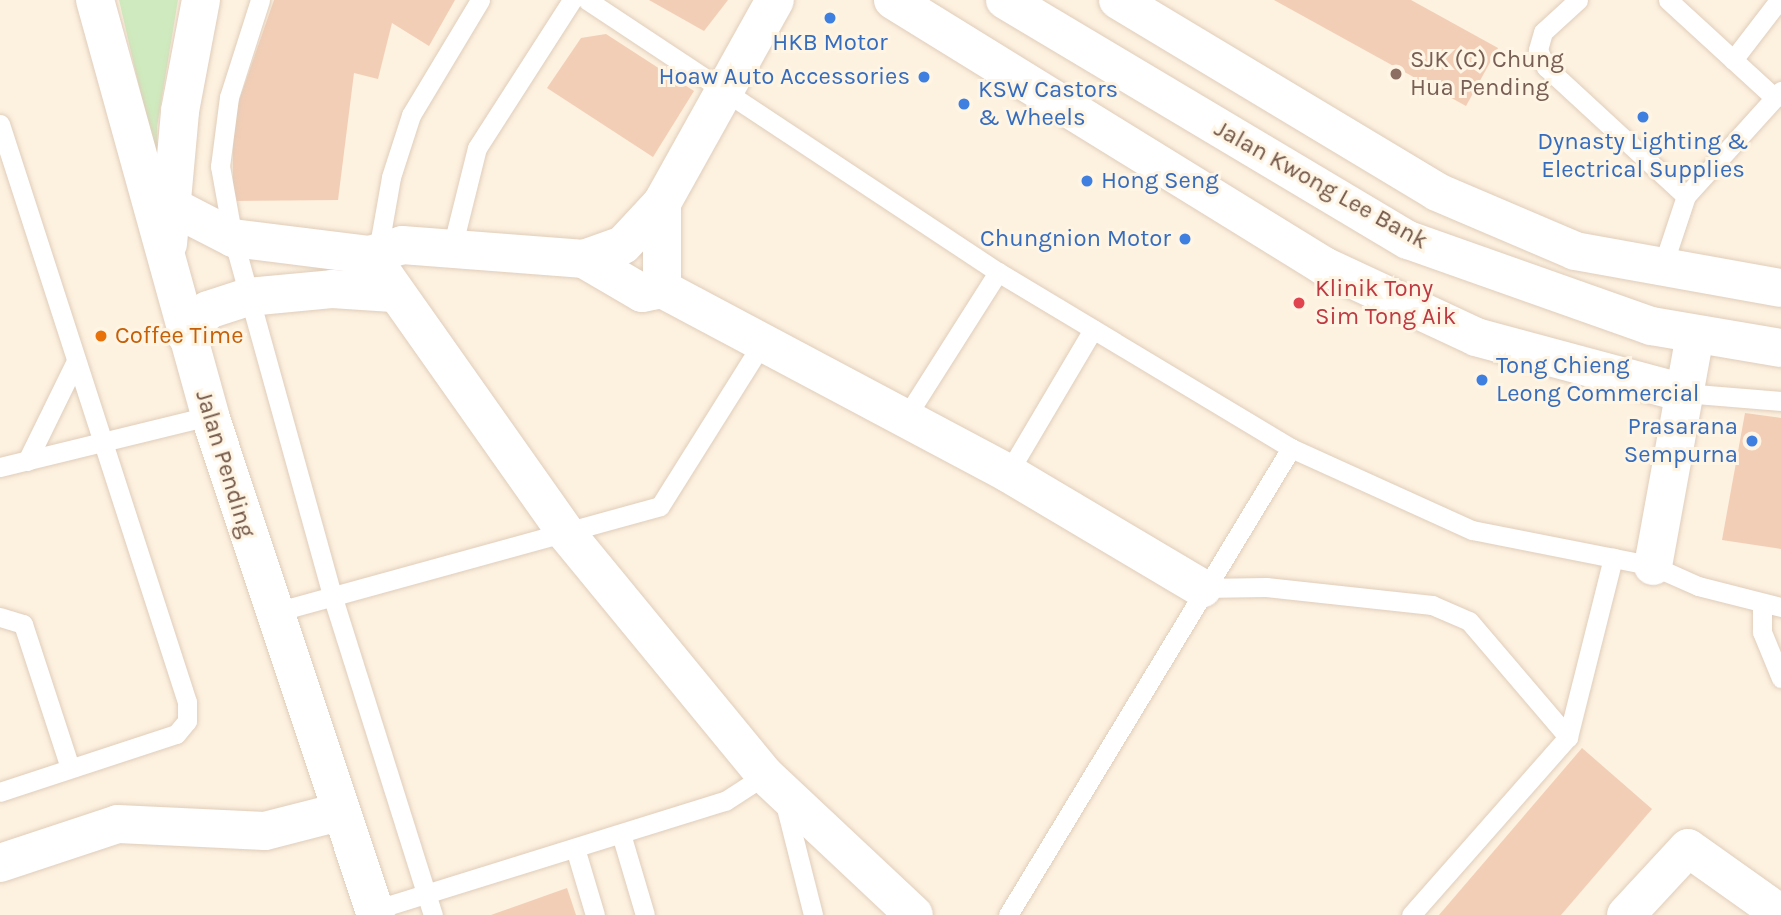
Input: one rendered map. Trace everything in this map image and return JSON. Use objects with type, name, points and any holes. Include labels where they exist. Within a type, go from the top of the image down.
[{"type":"street","points":[[94,0],[165,267]]},
{"type":"street","name":"Jalan Pending","points":[[201,0],[180,111],[173,207],[165,267],[272,613],[375,913]]},
{"type":"street","points":[[584,259],[623,244],[662,203],[720,91],[775,0]]},
{"type":"street","points":[[893,0],[1324,266],[1476,337],[1684,393]]},
{"type":"street","name":"Jalan Kwong Lee Bank","points":[[1005,0],[1408,240],[1695,337],[1781,348]]},
{"type":"street","name":"Jalan Kwong Lee Bank","points":[[1118,0],[1437,192],[1576,251],[1661,271],[1781,288]]},
{"type":"street","points":[[662,203],[662,289]]},
{"type":"street","points":[[173,207],[233,238],[374,253],[453,248],[584,259],[642,293],[662,289],[906,417],[1008,473],[1202,588]]},
{"type":"street","points":[[374,253],[393,293],[566,533],[773,784],[914,915]]},
{"type":"street","points":[[186,334],[208,310],[248,297],[332,289],[393,293]]},
{"type":"street","points":[[1653,566],[1695,337]]},
{"type":"street","points":[[1,858],[118,824],[265,831],[339,812]]},
{"type":"street","points":[[1626,915],[1688,848],[1779,907]]},
{"type":"lane","points":[[260,0],[229,97],[220,166],[233,238],[332,595],[433,915]]},
{"type":"lane","points":[[374,253],[391,177],[411,115],[480,0]]},
{"type":"lane","points":[[453,248],[477,148],[572,0]]},
{"type":"lane","points":[[587,0],[720,91],[998,272],[1291,448],[1472,530],[1653,566],[1771,607],[1762,632],[1781,678]]},
{"type":"lane","points":[[1578,0],[1543,32],[1538,50],[1545,67],[1686,196]]},
{"type":"lane","points":[[1661,271],[1686,196],[1778,94],[1733,60],[1668,0]]},
{"type":"lane","points":[[1733,60],[1779,0]]},
{"type":"lane","points":[[0,124],[101,446],[187,702],[187,721],[176,734],[0,792]]},
{"type":"lane","points":[[906,417],[998,272]]},
{"type":"lane","points":[[1008,473],[1093,329]]},
{"type":"lane","points":[[272,613],[660,506],[763,342]]},
{"type":"lane","points":[[27,461],[75,363]]},
{"type":"lane","points":[[1684,393],[1781,401]]},
{"type":"lane","points":[[0,467],[101,446],[210,416]]},
{"type":"lane","points":[[1008,915],[1202,588],[1291,448]]},
{"type":"lane","points":[[1411,915],[1568,737],[1613,558]]},
{"type":"lane","points":[[1202,588],[1266,587],[1432,605],[1469,621],[1568,737]]},
{"type":"lane","points":[[0,617],[23,624],[70,768]]},
{"type":"lane","points":[[375,913],[773,784],[813,915]]},
{"type":"lane","points":[[621,834],[645,915]]},
{"type":"lane","points":[[575,848],[595,915]]},
{"type":"green space","points":[[119,0],[178,0],[157,127],[157,164]]},
{"type":"building","points":[[274,0],[455,0],[429,46],[392,23],[378,79],[354,73],[338,200],[233,201],[233,118]]},
{"type":"building","points":[[649,0],[728,0],[704,31]]},
{"type":"building","points":[[1274,0],[1411,0],[1498,48],[1466,106]]},
{"type":"building","points":[[606,34],[694,91],[653,157],[547,88],[581,38]]},
{"type":"building","points":[[1745,413],[1781,418],[1781,549],[1722,540]]},
{"type":"building","points":[[1582,748],[1652,809],[1561,915],[1439,915]]},
{"type":"building","points":[[567,888],[576,915],[491,915]]},
{"type":"place","name":"HKB Motor","points":[[830,18]]},
{"type":"place","name":"SJK (C) Chung Hua Pending","points":[[1396,74]]},
{"type":"place","name":"Hoaw Auto Accessories","points":[[924,77]]},
{"type":"place","name":"KSW Castors & Wheels","points":[[964,104]]},
{"type":"place","name":"Dynasty Lighting & Electrical Supplies","points":[[1643,117]]},
{"type":"place","name":"Hong Seng","points":[[1087,181]]},
{"type":"place","name":"Chungnion Motor","points":[[1185,239]]},
{"type":"place","name":"Klinik Tony Sim Tong Aik","points":[[1299,303]]},
{"type":"place","name":"Coffee Time","points":[[101,336]]},
{"type":"place","name":"Tong Chieng Leong Commercial","points":[[1482,380]]},
{"type":"place","name":"Prasarana Sempurna","points":[[1752,441]]}]
